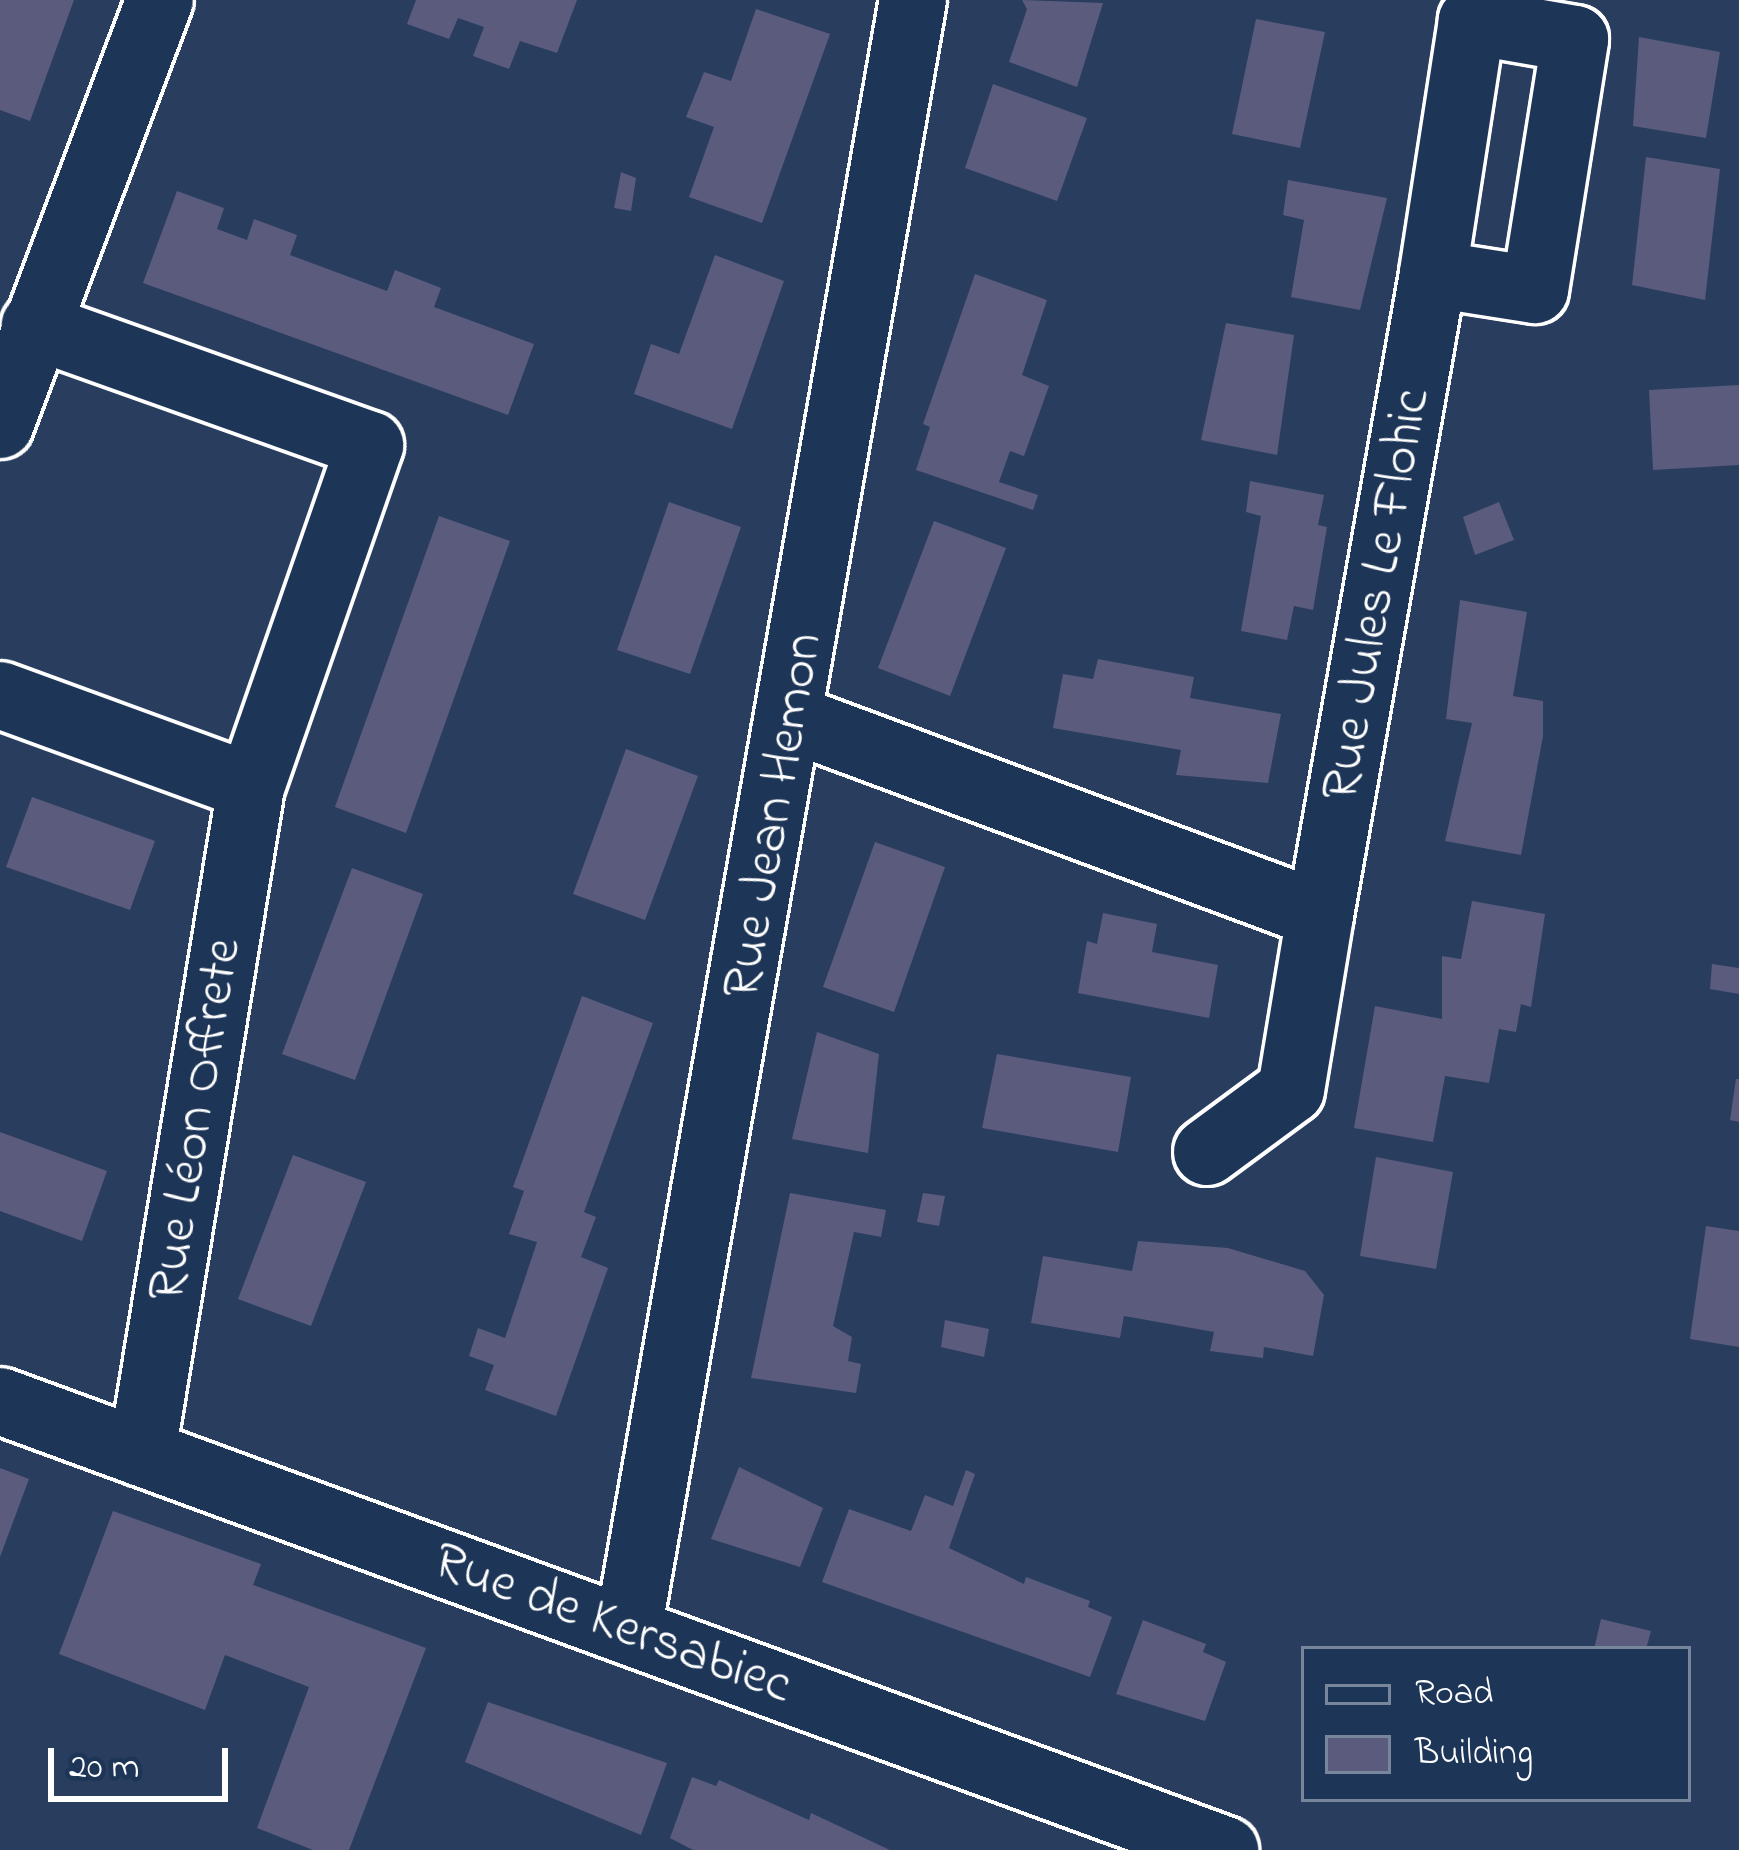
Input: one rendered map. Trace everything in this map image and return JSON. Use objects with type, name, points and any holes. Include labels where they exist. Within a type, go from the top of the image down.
[{"type":"street","points":[[0,425],[160,0]]},
{"type":"street","name":"Rue Jean Hemon","points":[[628,1631],[793,719],[913,0]]},
{"type":"street","name":"Rue Jules Le Flohic","points":[[1208,1152],[1291,1090],[1433,274]]},
{"type":"street","name":"Rue Léon Offrete","points":[[35,326],[370,445],[251,787],[142,1453]]},
{"type":"street","points":[[0,695],[251,787]]},
{"type":"street","points":[[793,719],[1320,915]]},
{"type":"street","name":"Rue de Kersabiec","points":[[0,1401],[1225,1850]]},
{"type":"building","points":[[0,0],[74,0],[30,121],[0,110]]},
{"type":"building","points":[[416,0],[577,0],[557,53],[520,41],[509,69],[473,56],[484,27],[458,18],[449,39],[407,24]]},
{"type":"building","points":[[1022,0],[1103,3],[1077,87],[1009,62],[1027,9]]},
{"type":"building","points":[[756,9],[830,34],[762,223],[689,197],[714,127],[686,117],[704,72],[731,81]]},
{"type":"building","points":[[1256,19],[1325,32],[1300,148],[1232,134]]},
{"type":"building","points":[[1639,37],[1720,52],[1706,138],[1633,126]]},
{"type":"building","points":[[993,84],[1087,118],[1057,201],[965,168]]},
{"type":"building","points":[[1646,157],[1720,169],[1705,300],[1632,285]]},
{"type":"building","points":[[621,172],[636,178],[631,211],[614,208]]},
{"type":"building","points":[[1288,180],[1387,198],[1360,310],[1291,297],[1304,220],[1283,215]]},
{"type":"building","points":[[177,191],[224,208],[217,229],[247,240],[254,219],[297,235],[290,255],[387,291],[395,270],[441,288],[434,307],[534,344],[508,415],[143,283]]},
{"type":"building","points":[[715,255],[784,281],[732,429],[634,394],[651,344],[679,354]]},
{"type":"building","points":[[975,274],[1047,300],[1022,375],[1049,386],[1024,456],[1010,451],[999,482],[1038,495],[1033,510],[916,470],[930,427],[923,424]]},
{"type":"building","points":[[1226,323],[1294,335],[1277,455],[1201,440]]},
{"type":"building","points":[[1739,385],[1739,465],[1653,470],[1649,390]]},
{"type":"building","points":[[1250,481],[1324,495],[1318,525],[1327,527],[1313,610],[1294,606],[1287,640],[1241,631],[1261,516],[1246,512]]},
{"type":"building","points":[[669,502],[741,527],[690,674],[617,650]]},
{"type":"building","points":[[1499,502],[1514,540],[1475,555],[1463,517]]},
{"type":"building","points":[[439,516],[510,541],[406,833],[335,807]]},
{"type":"building","points":[[934,521],[1006,548],[950,696],[878,668]]},
{"type":"building","points":[[1460,600],[1527,612],[1513,696],[1543,701],[1543,736],[1521,855],[1445,841],[1472,723],[1446,719]]},
{"type":"building","points":[[1098,659],[1194,677],[1190,698],[1281,714],[1268,783],[1176,775],[1181,750],[1053,728],[1063,674],[1093,679]]},
{"type":"building","points":[[626,749],[698,776],[645,920],[573,894]]},
{"type":"building","points":[[32,797],[155,841],[130,910],[6,867]]},
{"type":"building","points":[[875,842],[945,867],[894,1012],[823,987]]},
{"type":"building","points":[[352,868],[423,894],[355,1080],[282,1054]]},
{"type":"building","points":[[1472,901],[1545,914],[1531,1007],[1521,1004],[1516,1032],[1499,1029],[1489,1083],[1445,1076],[1433,1142],[1354,1128],[1375,1006],[1442,1019],[1442,956],[1461,959]]},
{"type":"building","points":[[1103,913],[1157,924],[1152,952],[1218,965],[1209,1018],[1078,993],[1087,941],[1097,944]]},
{"type":"building","points":[[1712,964],[1739,968],[1739,994],[1710,989]]},
{"type":"building","points":[[582,996],[653,1023],[584,1212],[596,1217],[581,1257],[608,1268],[556,1416],[485,1390],[494,1365],[469,1356],[478,1328],[505,1338],[537,1242],[509,1234],[524,1191],[513,1187]]},
{"type":"building","points":[[817,1032],[879,1054],[868,1153],[792,1139]]},
{"type":"building","points":[[997,1054],[1131,1077],[1118,1152],[982,1128]]},
{"type":"building","points":[[1739,1079],[1739,1122],[1730,1120]]},
{"type":"building","points":[[0,1132],[107,1171],[82,1241],[0,1211]]},
{"type":"building","points":[[293,1155],[366,1182],[311,1326],[238,1299]]},
{"type":"building","points":[[1376,1157],[1453,1172],[1436,1269],[1360,1256]]},
{"type":"building","points":[[790,1193],[886,1210],[881,1237],[854,1232],[833,1326],[852,1337],[848,1361],[861,1364],[856,1393],[751,1378]]},
{"type":"building","points":[[923,1193],[945,1196],[939,1226],[917,1222]]},
{"type":"building","points":[[1706,1226],[1739,1231],[1739,1347],[1690,1339]]},
{"type":"building","points":[[1138,1241],[1228,1248],[1305,1271],[1324,1295],[1313,1356],[1264,1347],[1263,1358],[1210,1351],[1214,1332],[1124,1316],[1120,1338],[1031,1323],[1043,1256],[1132,1271]]},
{"type":"building","points":[[945,1320],[989,1329],[984,1357],[941,1347]]},
{"type":"building","points":[[739,1467],[823,1508],[800,1567],[711,1539]]},
{"type":"building","points":[[0,1468],[29,1479],[0,1557]]},
{"type":"building","points":[[966,1470],[975,1474],[949,1548],[1024,1584],[1026,1577],[1090,1601],[1088,1607],[1112,1617],[1090,1677],[822,1582],[849,1509],[911,1531],[925,1495],[953,1506]]},
{"type":"building","points":[[113,1511],[261,1564],[253,1585],[426,1648],[349,1850],[313,1850],[257,1828],[309,1687],[225,1655],[205,1710],[59,1654]]},
{"type":"building","points":[[1601,1619],[1651,1631],[1647,1646],[1595,1646]]},
{"type":"building","points":[[1143,1620],[1206,1644],[1203,1652],[1226,1662],[1205,1721],[1116,1694]]},
{"type":"building","points":[[488,1702],[667,1763],[641,1835],[465,1762]]},
{"type":"building","points":[[692,1777],[716,1786],[719,1780],[809,1820],[811,1813],[890,1850],[693,1850],[670,1838]]}]
